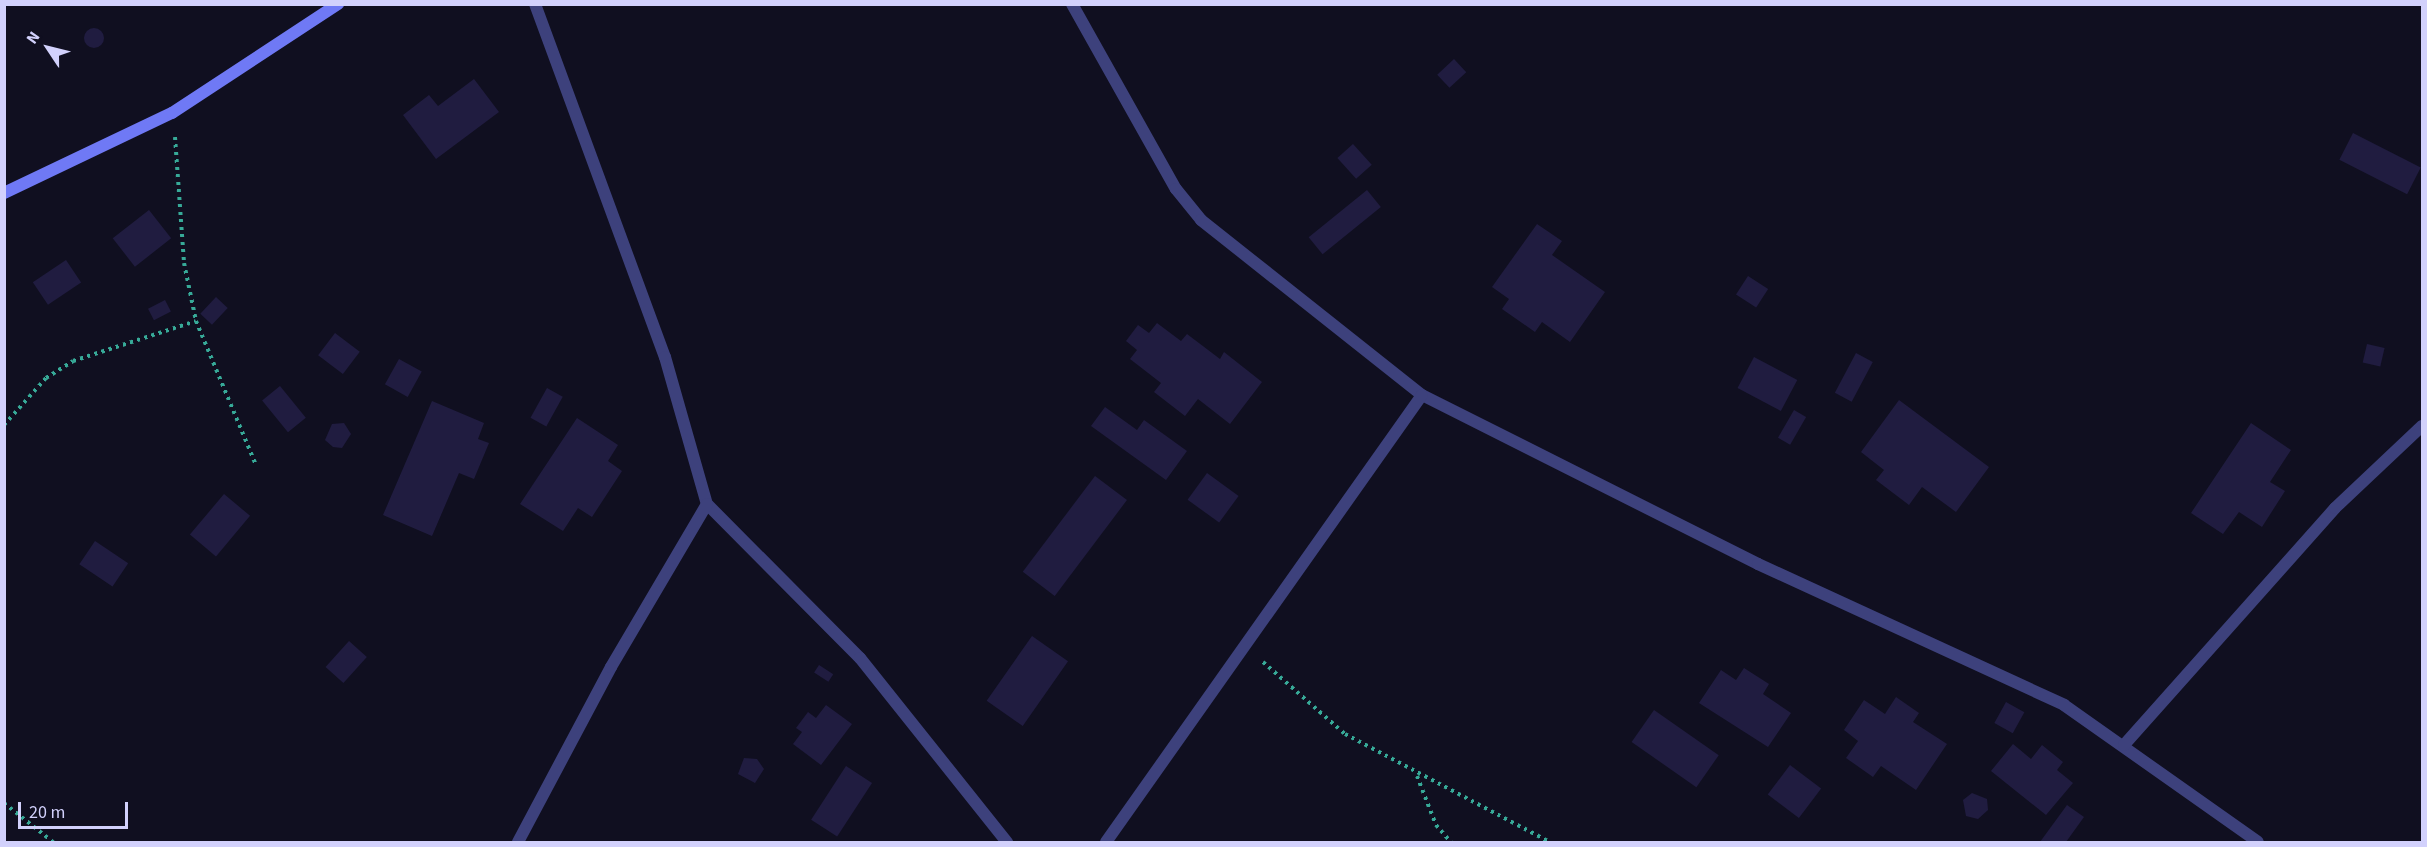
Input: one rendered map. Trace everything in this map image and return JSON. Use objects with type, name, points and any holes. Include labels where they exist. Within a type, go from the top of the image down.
[{"type":"street","points":[[4,194],[172,113],[338,4]]},
{"type":"street","points":[[535,4],[665,357],[708,504],[860,658],[1007,843]]},
{"type":"street","points":[[1072,4],[1176,189],[1201,220],[1422,395],[1758,564],[2064,705],[2124,745],[2258,843]]},
{"type":"street","points":[[1106,843],[1247,649],[1422,395]]},
{"type":"street","points":[[2124,745],[2335,508],[2422,426]]},
{"type":"street","points":[[518,843],[617,656],[708,504]]},
{"type":"path","points":[[172,113],[184,263],[196,321],[255,465]]},
{"type":"path","points":[[4,425],[46,378],[73,361],[196,321]]},
{"type":"path","points":[[1247,649],[1345,734],[1416,775],[1550,843]]},
{"type":"path","points":[[1416,775],[1436,825],[1451,843]]},
{"type":"path","points":[[4,803],[53,843]]},
{"type":"building","points":[[90,28],[98,28],[104,34],[104,42],[98,48],[90,48],[84,42],[84,34]]},
{"type":"building","points":[[1454,59],[1466,72],[1449,88],[1437,75]]},
{"type":"building","points":[[474,79],[499,112],[436,159],[403,115],[429,95],[438,106]]},
{"type":"building","points":[[2353,133],[2421,168],[2407,194],[2339,160]]},
{"type":"building","points":[[1353,144],[1372,165],[1356,179],[1337,158]]},
{"type":"building","points":[[1367,190],[1381,207],[1323,254],[1309,237]]},
{"type":"building","points":[[149,210],[171,238],[135,267],[113,238]]},
{"type":"building","points":[[1537,224],[1562,241],[1552,255],[1605,292],[1570,342],[1542,322],[1535,332],[1502,309],[1509,299],[1492,287]]},
{"type":"building","points":[[66,260],[81,282],[48,305],[33,282]]},
{"type":"building","points":[[1748,276],[1768,289],[1756,308],[1736,294]]},
{"type":"building","points":[[216,297],[228,308],[212,325],[200,314]]},
{"type":"building","points":[[165,300],[171,312],[154,320],[148,309]]},
{"type":"building","points":[[1157,323],[1181,341],[1187,334],[1220,359],[1224,352],[1262,382],[1230,424],[1198,399],[1185,416],[1154,392],[1161,383],[1130,359],[1137,350],[1126,341],[1138,325],[1149,333]]},
{"type":"building","points":[[335,333],[360,352],[343,374],[318,355]]},
{"type":"building","points":[[2367,344],[2385,348],[2380,367],[2363,363]]},
{"type":"building","points":[[1856,353],[1873,362],[1852,402],[1835,393]]},
{"type":"building","points":[[1754,357],[1797,380],[1781,411],[1738,388]]},
{"type":"building","points":[[399,359],[422,372],[408,397],[385,384]]},
{"type":"building","points":[[280,386],[306,418],[288,432],[262,400]]},
{"type":"building","points":[[547,388],[563,397],[546,426],[531,418]]},
{"type":"building","points":[[1899,400],[1989,467],[1956,512],[1922,487],[1909,505],[1876,480],[1884,470],[1861,452]]},
{"type":"building","points":[[432,401],[484,423],[478,439],[489,443],[474,479],[459,473],[432,536],[383,515]]},
{"type":"building","points":[[1105,407],[1137,430],[1144,420],[1187,451],[1166,480],[1091,426]]},
{"type":"building","points":[[1794,410],[1806,417],[1790,445],[1778,438]]},
{"type":"building","points":[[577,418],[618,445],[608,461],[622,471],[592,517],[578,508],[563,531],[520,504]]},
{"type":"building","points":[[344,423],[351,434],[342,448],[333,447],[325,440],[332,424]]},
{"type":"building","points":[[2251,423],[2291,450],[2270,482],[2285,491],[2262,527],[2239,512],[2223,534],[2191,513]]},
{"type":"building","points":[[1207,473],[1239,496],[1219,523],[1188,500]]},
{"type":"building","points":[[1095,476],[1127,500],[1055,596],[1023,572]]},
{"type":"building","points":[[224,494],[250,516],[216,556],[190,535]]},
{"type":"building","points":[[95,541],[128,563],[113,587],[79,564]]},
{"type":"building","points":[[1032,636],[1068,661],[1023,726],[987,701]]},
{"type":"building","points":[[349,641],[367,657],[343,683],[326,667]]},
{"type":"building","points":[[819,665],[833,674],[828,682],[814,673]]},
{"type":"building","points":[[1744,668],[1769,684],[1763,694],[1791,713],[1768,747],[1699,703],[1721,670],[1736,680]]},
{"type":"building","points":[[1896,697],[1919,713],[1913,722],[1947,744],[1916,790],[1881,766],[1873,777],[1846,758],[1858,741],[1844,730],[1864,700],[1885,714]]},
{"type":"building","points":[[2006,702],[2024,712],[2013,733],[1994,723]]},
{"type":"building","points":[[826,705],[852,724],[821,765],[793,744],[802,732],[796,728],[808,712],[816,718]]},
{"type":"building","points":[[1654,710],[1719,755],[1696,787],[1632,742]]},
{"type":"building","points":[[2013,744],[2031,759],[2042,745],[2063,762],[2057,770],[2073,783],[2046,815],[1991,771]]},
{"type":"building","points":[[744,758],[757,759],[764,769],[755,783],[738,774]]},
{"type":"building","points":[[1790,765],[1821,788],[1799,818],[1768,795]]},
{"type":"building","points":[[846,766],[872,783],[837,837],[811,820]]},
{"type":"building","points":[[1972,793],[1987,799],[1988,810],[1978,819],[1966,816],[1963,800]]},
{"type":"building","points":[[2067,805],[2084,817],[2066,842],[2040,842]]}]
